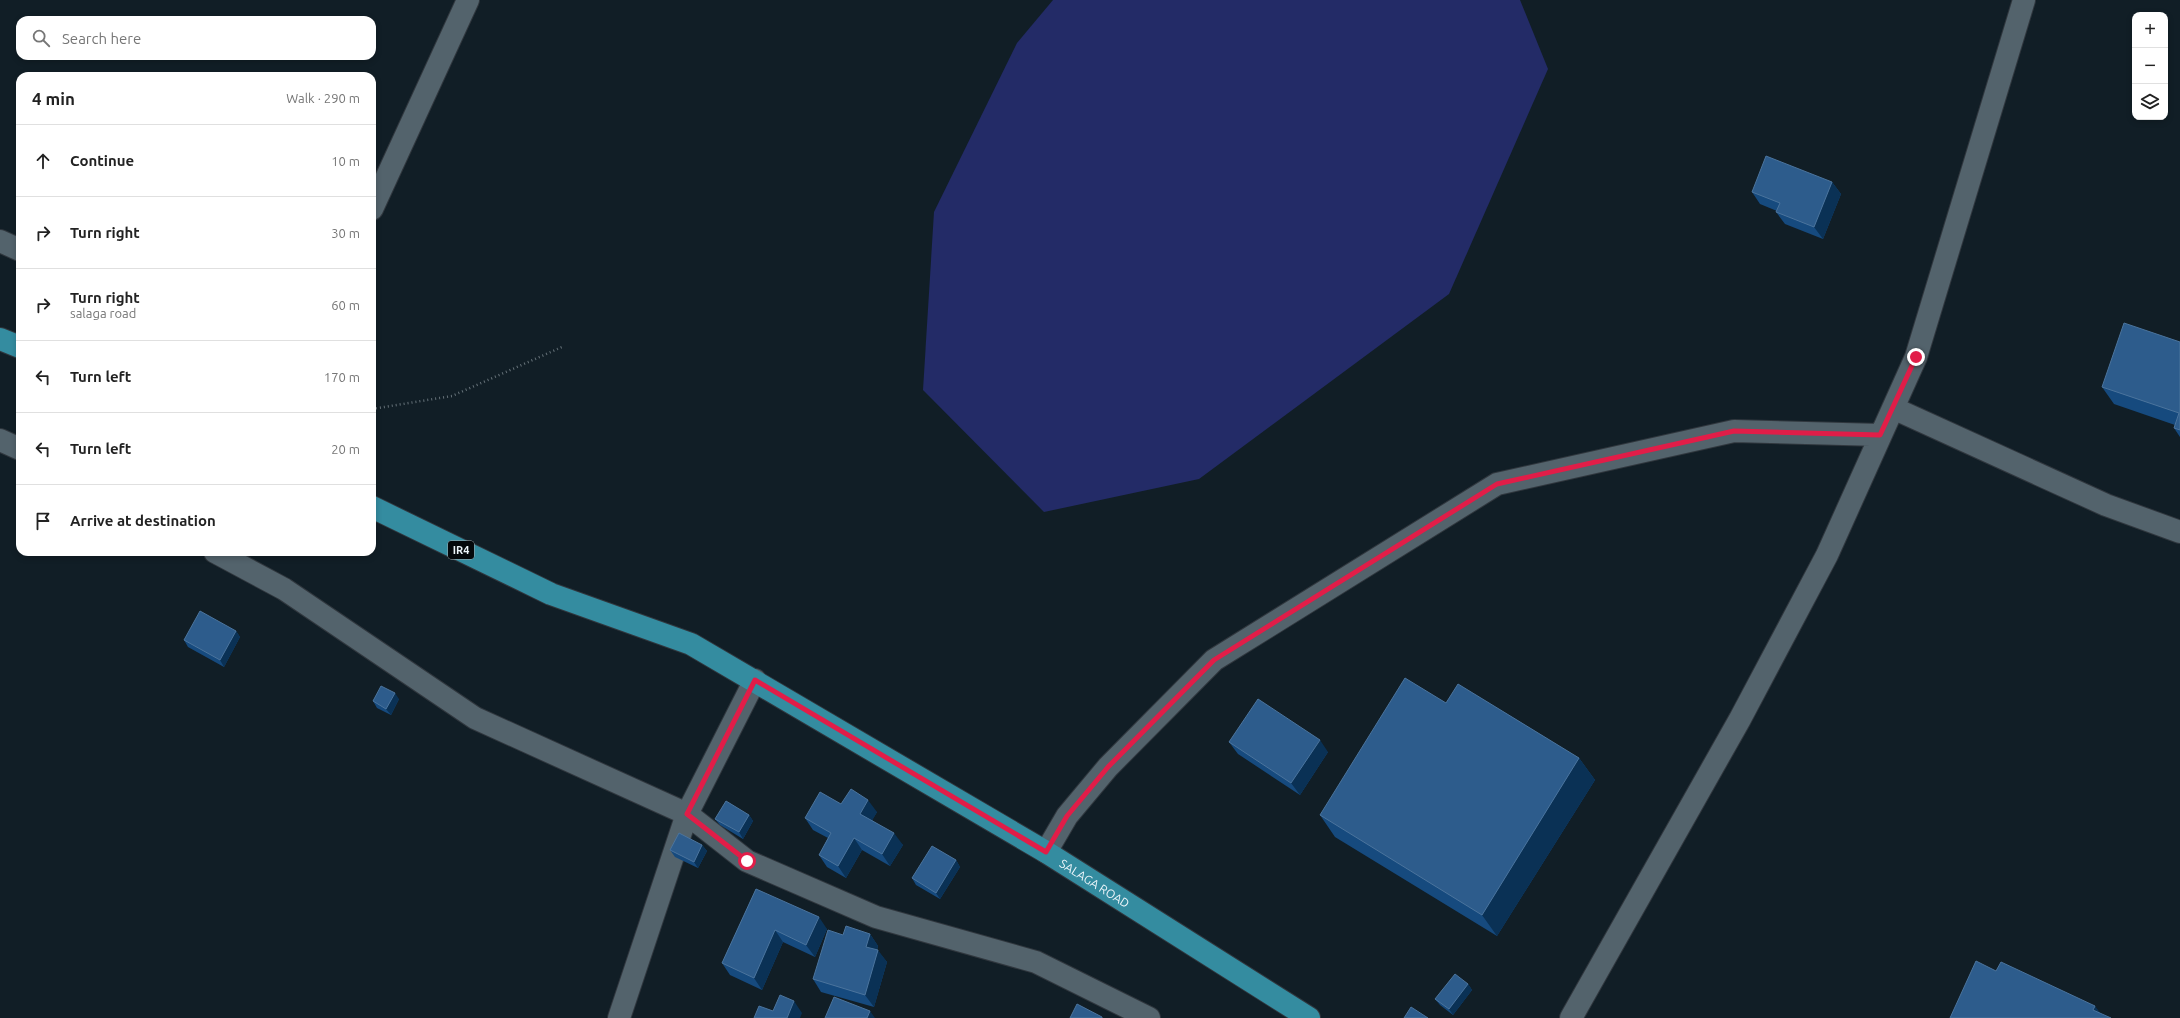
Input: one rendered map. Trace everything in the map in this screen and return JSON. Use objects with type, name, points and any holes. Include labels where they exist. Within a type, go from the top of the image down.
[{"type":"main road","points":[[0,339],[16,345]]},
{"type":"main road","name":"SALAGA ROAD","points":[[376,509],[550,594],[691,644],[755,680],[1046,852],[1309,1018]]},
{"type":"street","points":[[376,200],[468,0]]},
{"type":"street","points":[[1571,1018],[1740,719],[1826,555],[1916,357],[2024,0]]},
{"type":"street","points":[[0,241],[16,248]]},
{"type":"street","points":[[1892,408],[2106,505],[2180,532]]},
{"type":"street","points":[[1046,852],[1067,816],[1108,767],[1214,660],[1497,484],[1734,431],[1880,435]]},
{"type":"street","points":[[0,440],[16,447]]},
{"type":"street","points":[[222,556],[284,589],[475,718],[687,814],[747,861],[876,917],[1036,962],[1149,1018]]},
{"type":"street","points":[[619,1018],[687,814],[755,680]]},
{"type":"path","points":[[376,408],[452,396],[562,347]]},
{"type":"shaded area","points":[[1053,0],[1520,0],[1548,69],[1449,294],[1199,479],[1044,512],[923,390],[934,212],[1017,43]]},
{"type":"building","points":[[1766,156],[1832,182],[1814,227],[1776,212],[1780,203],[1752,192]]},
{"type":"building","points":[[2124,323],[2180,342],[2180,430],[2174,428],[2179,413],[2102,387]]},
{"type":"building","points":[[200,611],[236,631],[220,660],[184,640]]},
{"type":"building","points":[[1405,678],[1446,703],[1458,684],[1579,758],[1482,915],[1320,815]]},
{"type":"building","points":[[381,686],[395,693],[386,709],[373,701]]},
{"type":"building","points":[[1258,699],[1320,740],[1291,783],[1229,742]]},
{"type":"building","points":[[851,789],[868,800],[860,814],[894,833],[882,854],[854,838],[838,866],[819,855],[831,833],[805,818],[820,792],[841,804]]},
{"type":"building","points":[[726,801],[749,815],[739,832],[715,819]]},
{"type":"building","points":[[679,833],[702,845],[694,862],[670,850]]},
{"type":"building","points":[[932,846],[956,860],[936,893],[912,878]]},
{"type":"building","points":[[756,889],[819,917],[806,945],[775,930],[754,978],[722,963]]},
{"type":"building","points":[[846,926],[870,934],[866,947],[878,950],[865,995],[813,979],[828,930],[843,935]]},
{"type":"building","points":[[1976,961],[1996,971],[2001,962],[2095,1006],[2093,1010],[2111,1018],[1950,1018]]},
{"type":"building","points":[[1455,974],[1468,984],[1449,1009],[1435,999]]},
{"type":"building","points":[[780,995],[794,1001],[787,1018],[754,1018],[759,1006],[773,1011]]},
{"type":"building","points":[[834,997],[870,1011],[867,1018],[825,1018]]},
{"type":"building","points":[[1077,1004],[1102,1017],[1102,1018],[1070,1018]]},
{"type":"building","points":[[1411,1007],[1428,1018],[1404,1018]]},
{"type":"route","points":[[747,861],[687,814],[755,680],[1046,852],[1067,816],[1108,767],[1214,660],[1337,582],[1497,484],[1734,431],[1880,435],[1916,357]]}]
